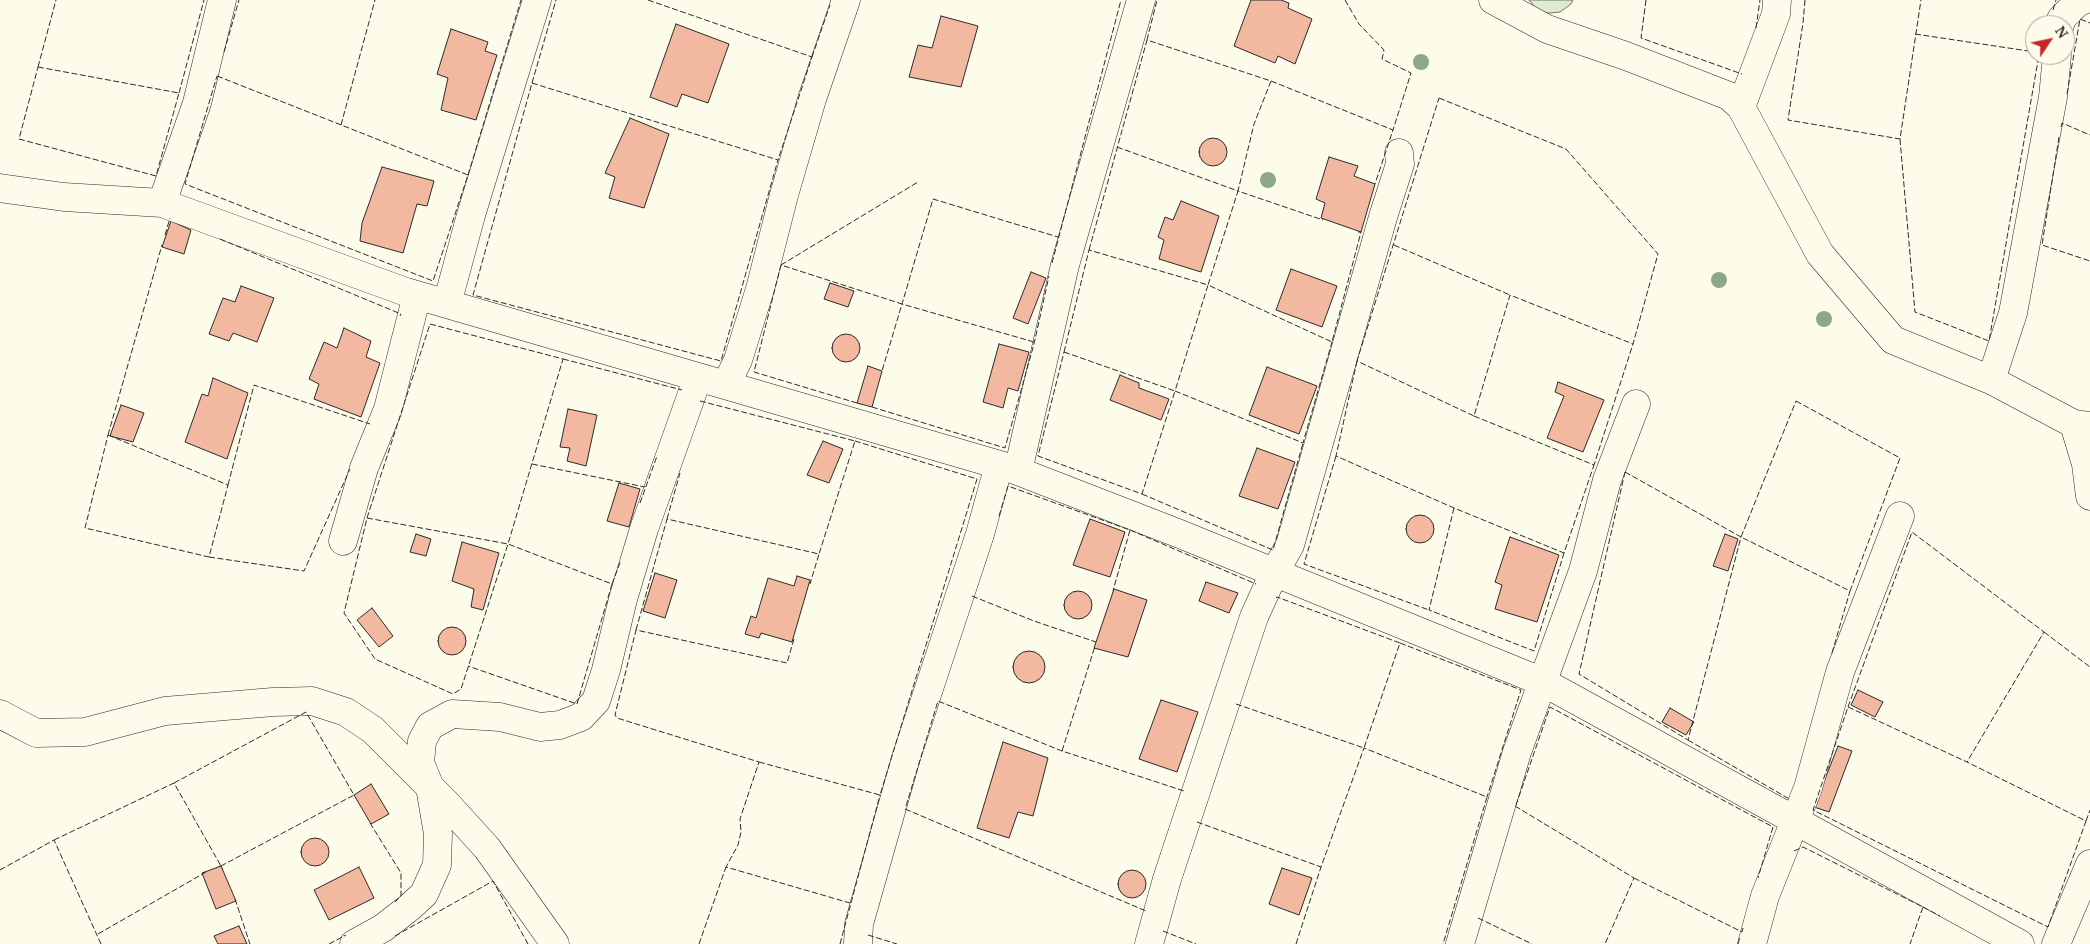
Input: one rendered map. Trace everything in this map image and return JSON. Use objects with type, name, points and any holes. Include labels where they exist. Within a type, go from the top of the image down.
[{"type":"street","points":[[162,203],[197,103],[222,0]]},
{"type":"street","points":[[447,304],[471,215],[537,0]]},
{"type":"street","points":[[726,385],[738,360],[760,290],[784,195],[846,0]]},
{"type":"street","points":[[858,944],[859,924],[906,758],[980,534],[1008,468],[1141,0]]},
{"type":"street","points":[[1493,0],[1546,29],[1626,56],[1729,96],[1741,107],[1820,254],[1894,340],[1991,380],[2082,425],[2090,496]]},
{"type":"street","points":[[1741,107],[1776,14],[1777,0]]},
{"type":"street","points":[[2065,15],[2077,3],[2084,0]]},
{"type":"street","points":[[1991,380],[2013,313],[2053,97],[2056,65]]},
{"type":"street","points":[[1149,944],[1167,879],[1248,636],[1274,573],[1290,545],[1383,217],[1400,164],[1399,152]]},
{"type":"street","points":[[0,188],[64,197],[162,203],[447,304],[1008,468],[1180,534],[1543,682],[2020,944]]},
{"type":"street","points":[[343,541],[364,468],[388,409],[417,294]]},
{"type":"street","points":[[354,944],[383,928],[424,894],[437,865],[438,834],[430,787],[420,763],[422,741],[430,726],[452,714],[500,717],[540,727],[560,725],[581,717],[596,701],[606,670],[623,599],[642,538],[698,377]]},
{"type":"street","points":[[1460,944],[1517,752],[1583,571],[1607,480],[1636,404]]},
{"type":"street","points":[[1752,944],[1765,896],[1808,788],[1840,672],[1900,516]]},
{"type":"street","points":[[0,714],[36,733],[85,732],[165,711],[273,702],[312,701],[346,712],[373,730],[487,848],[555,944]]},
{"type":"street","points":[[2056,944],[2090,864]]},
{"type":"green space","points":[[1529,0],[1573,0],[1571,4],[1560,12],[1549,13],[1539,12]]},
{"type":"building","points":[[1251,0],[1281,0],[1289,3],[1288,8],[1312,19],[1295,64],[1278,56],[1275,63],[1234,46]]},
{"type":"building","points":[[941,16],[978,26],[961,87],[909,77],[918,45],[932,48]]},
{"type":"building","points":[[676,24],[729,44],[708,103],[682,94],[677,107],[650,97]]},
{"type":"building","points":[[451,29],[488,42],[485,51],[497,55],[476,120],[441,110],[448,78],[437,74]]},
{"type":"building","points":[[630,118],[669,134],[644,208],[609,198],[615,177],[605,173]]},
{"type":"building","points":[[1213,138],[1223,142],[1227,152],[1223,162],[1213,166],[1203,162],[1199,152],[1203,142]]},
{"type":"building","points":[[1329,157],[1358,166],[1354,176],[1375,184],[1361,232],[1321,218],[1325,203],[1316,199]]},
{"type":"building","points":[[382,167],[434,181],[427,206],[417,204],[403,253],[360,241],[362,223]]},
{"type":"building","points":[[1181,201],[1219,216],[1201,272],[1159,259],[1164,240],[1158,237],[1165,217],[1173,220]]},
{"type":"building","points":[[171,221],[191,230],[184,254],[162,247]]},
{"type":"building","points":[[1291,269],[1337,286],[1322,327],[1276,310]]},
{"type":"building","points":[[1031,272],[1046,278],[1028,324],[1013,318]]},
{"type":"building","points":[[830,283],[854,291],[848,307],[824,299]]},
{"type":"building","points":[[241,286],[274,298],[257,342],[233,333],[229,341],[209,334],[223,298],[235,302]]},
{"type":"building","points":[[344,328],[371,341],[366,357],[380,363],[361,417],[314,399],[319,384],[309,379],[324,342],[337,348]]},
{"type":"building","points":[[846,334],[856,338],[860,348],[856,358],[846,362],[836,358],[832,348],[836,338]]},
{"type":"building","points":[[999,344],[1029,352],[1018,391],[1008,388],[1003,408],[983,402]]},
{"type":"building","points":[[868,366],[882,371],[872,407],[857,403]]},
{"type":"building","points":[[1267,367],[1317,386],[1299,434],[1249,415]]},
{"type":"building","points":[[1120,375],[1139,383],[1139,388],[1169,399],[1161,420],[1110,400]]},
{"type":"building","points":[[213,378],[248,393],[227,459],[185,442],[202,394],[208,396]]},
{"type":"building","points":[[1558,382],[1604,400],[1583,452],[1547,438],[1564,396],[1555,392]]},
{"type":"building","points":[[121,405],[144,413],[133,442],[110,436]]},
{"type":"building","points":[[568,409],[597,415],[586,466],[567,461],[570,448],[560,447]]},
{"type":"building","points":[[823,441],[843,449],[829,483],[807,475]]},
{"type":"building","points":[[1257,448],[1295,462],[1278,509],[1239,496]]},
{"type":"building","points":[[619,483],[640,489],[629,527],[607,521]]},
{"type":"building","points":[[1420,515],[1430,519],[1434,529],[1430,539],[1420,543],[1410,539],[1406,529],[1410,519]]},
{"type":"building","points":[[1090,519],[1125,532],[1110,577],[1073,565]]},
{"type":"building","points":[[416,534],[431,539],[426,556],[410,552]]},
{"type":"building","points":[[1725,534],[1738,539],[1728,571],[1713,566]]},
{"type":"building","points":[[1510,537],[1559,555],[1537,622],[1495,609],[1502,585],[1495,582]]},
{"type":"building","points":[[462,542],[499,553],[483,610],[471,607],[474,589],[452,581]]},
{"type":"building","points":[[655,573],[677,580],[665,618],[643,611]]},
{"type":"building","points":[[797,576],[810,580],[792,642],[761,633],[759,638],[745,634],[751,616],[756,618],[768,578],[794,586]]},
{"type":"building","points":[[1206,582],[1238,593],[1229,613],[1199,601]]},
{"type":"building","points":[[1114,589],[1147,600],[1128,657],[1094,648]]},
{"type":"building","points":[[1078,591],[1088,595],[1092,605],[1088,615],[1078,619],[1068,615],[1064,605],[1068,595]]},
{"type":"building","points":[[372,608],[393,636],[379,647],[357,620]]},
{"type":"building","points":[[452,627],[462,631],[466,641],[462,651],[452,655],[442,651],[438,641],[442,631]]},
{"type":"building","points":[[1029,651],[1035,652],[1040,656],[1044,661],[1044,673],[1040,678],[1035,682],[1029,683],[1023,682],[1018,678],[1014,673],[1013,667],[1014,661],[1018,656],[1023,652]]},
{"type":"building","points":[[1858,690],[1883,702],[1875,717],[1851,705]]},
{"type":"building","points":[[1161,700],[1198,712],[1177,772],[1139,759]]},
{"type":"building","points":[[1670,708],[1694,722],[1686,735],[1662,722]]},
{"type":"building","points":[[1003,742],[1048,758],[1033,816],[1018,812],[1009,838],[977,828]]},
{"type":"building","points":[[1838,746],[1852,751],[1829,812],[1814,807]]},
{"type":"building","points":[[371,784],[389,814],[371,824],[354,795]]},
{"type":"building","points":[[315,838],[325,842],[329,852],[325,862],[315,866],[305,862],[301,852],[305,842]]},
{"type":"building","points":[[221,866],[236,901],[216,909],[202,873]]},
{"type":"building","points":[[359,867],[374,898],[329,920],[314,890]]},
{"type":"building","points":[[1282,868],[1312,878],[1299,915],[1269,904]]},
{"type":"building","points":[[1132,870],[1142,874],[1146,884],[1142,894],[1132,898],[1122,894],[1118,884],[1122,874]]},
{"type":"building","points":[[239,926],[247,944],[218,944],[214,936]]},
{"type":"fence","points":[[38,67],[56,0]]},
{"type":"fence","points":[[179,93],[204,0]]},
{"type":"fence","points":[[224,52],[239,0]]},
{"type":"fence","points":[[341,125],[375,0]]},
{"type":"fence","points":[[468,175],[521,0]]},
{"type":"fence","points":[[532,83],[556,0]]},
{"type":"fence","points":[[648,0],[812,57],[778,160]]},
{"type":"fence","points":[[1052,263],[1121,0]]},
{"type":"fence","points":[[1147,40],[1157,0]]},
{"type":"fence","points":[[1345,0],[1359,24],[1384,50],[1382,59],[1411,73],[1393,130]]},
{"type":"fence","points":[[1646,0],[1641,38],[1742,74]]},
{"type":"fence","points":[[1756,28],[1760,0]]},
{"type":"fence","points":[[1805,0],[1788,120],[1900,139],[1921,0]]},
{"type":"fence","points":[[2053,10],[2056,0]]},
{"type":"fence","points":[[812,57],[830,5]]},
{"type":"fence","points":[[2067,94],[2080,19],[2090,23]]},
{"type":"fence","points":[[1915,34],[2025,50]]},
{"type":"fence","points":[[1089,250],[1147,40],[1271,81],[1254,124],[1238,191],[1323,220]]},
{"type":"fence","points":[[1900,139],[1915,312],[1989,341],[2037,65]]},
{"type":"fence","points":[[38,67],[179,93],[156,176],[19,139],[38,67]]},
{"type":"fence","points":[[217,76],[468,175],[433,281],[185,184],[217,76]]},
{"type":"fence","points":[[1271,81],[1393,130],[1375,184]]},
{"type":"fence","points":[[532,83],[778,160],[721,361],[473,295],[532,83]]},
{"type":"fence","points":[[1439,98],[1566,149],[1658,254],[1633,344],[1510,295],[1474,416],[1357,361],[1439,98]]},
{"type":"fence","points":[[2061,127],[2062,123],[2090,135]]},
{"type":"fence","points":[[2059,137],[2042,245],[2090,261]]},
{"type":"fence","points":[[1117,147],[1238,191],[1208,285],[1332,342],[1361,232],[1358,232]]},
{"type":"fence","points":[[781,265],[918,182]]},
{"type":"fence","points":[[1034,342],[902,304],[933,199],[1058,237]]},
{"type":"fence","points":[[165,235],[170,218]]},
{"type":"fence","points":[[220,239],[401,314],[400,316]]},
{"type":"fence","points":[[108,435],[162,245]]},
{"type":"fence","points":[[1394,245],[1510,295]]},
{"type":"fence","points":[[1064,352],[1089,250],[1208,285],[1175,391],[1303,443],[1332,342]]},
{"type":"fence","points":[[857,403],[754,372],[781,265],[902,304],[882,371]]},
{"type":"fence","points":[[872,407],[1005,448],[1034,344],[1049,276]]},
{"type":"fence","points":[[367,518],[430,324],[563,359],[508,544],[612,584],[577,704],[468,666]]},
{"type":"fence","points":[[1474,416],[1594,465],[1633,344]]},
{"type":"fence","points":[[1064,352],[1175,391],[1142,494],[1038,456],[1064,352]]},
{"type":"fence","points":[[563,359],[682,390]]},
{"type":"fence","points":[[1357,361],[1336,456],[1454,508],[1564,553],[1594,465]]},
{"type":"fence","points":[[228,485],[254,385],[370,424]]},
{"type":"fence","points":[[700,401],[855,441],[819,554]]},
{"type":"fence","points":[[1796,401],[1900,458],[1850,591],[1741,537],[1796,401]]},
{"type":"fence","points":[[108,435],[228,485],[209,557],[85,528],[108,435]]},
{"type":"fence","points":[[759,762],[880,795],[977,479],[855,441]]},
{"type":"fence","points":[[1142,494],[1273,550],[1303,443]]},
{"type":"fence","points":[[640,503],[657,456]]},
{"type":"fence","points":[[1336,456],[1304,564],[1429,610]]},
{"type":"fence","points":[[532,464],[645,487]]},
{"type":"fence","points":[[209,557],[304,571],[350,469]]},
{"type":"fence","points":[[1625,472],[1741,537],[1688,740],[1579,674],[1625,472]]},
{"type":"fence","points":[[667,519],[680,473]]},
{"type":"fence","points":[[999,516],[1008,486],[1130,530],[1113,591]]},
{"type":"fence","points":[[1454,508],[1429,610],[1534,651],[1564,553]]},
{"type":"fence","points":[[367,518],[508,544],[461,689],[453,694],[375,659],[344,613],[367,518]]},
{"type":"fence","points":[[636,630],[667,519],[819,554],[810,584]]},
{"type":"fence","points":[[1130,530],[1256,584]]},
{"type":"fence","points":[[1848,707],[1912,532],[2044,632],[1967,762]]},
{"type":"fence","points":[[612,584],[621,560]]},
{"type":"fence","points":[[1832,653],[1850,591]]},
{"type":"fence","points":[[972,596],[1034,621],[1096,642]]},
{"type":"fence","points":[[1236,704],[1364,748],[1400,643],[1276,598]]},
{"type":"fence","points":[[794,639],[787,663],[636,630],[615,715],[617,718],[759,762],[740,819],[741,832],[738,845],[726,867],[850,903]]},
{"type":"fence","points":[[2044,632],[2090,667]]},
{"type":"fence","points":[[1400,643],[1521,690],[1487,797]]},
{"type":"fence","points":[[1062,751],[1095,646]]},
{"type":"fence","points":[[906,806],[938,701],[1062,751],[1184,791]]},
{"type":"fence","points":[[1516,805],[1550,707],[1773,827],[1758,878]]},
{"type":"fence","points":[[1848,707],[1967,762],[2086,821],[2048,927],[1813,810],[1848,707]]},
{"type":"fence","points":[[174,783],[306,712],[354,795],[221,866],[223,869]]},
{"type":"fence","points":[[1688,740],[1791,800]]},
{"type":"fence","points":[[1197,822],[1321,867],[1364,748],[1487,797],[1443,944]]},
{"type":"fence","points":[[54,840],[174,783],[221,866],[219,866]]},
{"type":"fence","points":[[840,944],[880,795]]},
{"type":"fence","points":[[1515,806],[1634,878],[1605,944]]},
{"type":"fence","points":[[905,809],[1146,911]]},
{"type":"fence","points":[[2086,821],[2090,810]]},
{"type":"fence","points":[[370,823],[401,873],[401,896],[395,902]]},
{"type":"fence","points":[[0,870],[54,840],[101,944]]},
{"type":"fence","points":[[1794,851],[1803,847],[1923,907],[1910,944]]},
{"type":"fence","points":[[699,944],[726,867]]},
{"type":"fence","points":[[1296,944],[1321,867]]},
{"type":"fence","points":[[98,934],[206,872]]},
{"type":"fence","points":[[1634,878],[1742,932],[1743,928]]},
{"type":"fence","points":[[395,936],[493,881],[528,944]]},
{"type":"fence","points":[[235,899],[250,944]]},
{"type":"fence","points":[[1923,907],[1940,916]]},
{"type":"fence","points":[[1478,918],[1532,944]]},
{"type":"fence","points":[[1163,931],[1196,944]]},
{"type":"fence","points":[[329,944],[346,935]]},
{"type":"fence","points":[[868,935],[897,944]]},
{"type":"fence","points":[[1738,944],[1740,937]]}]
